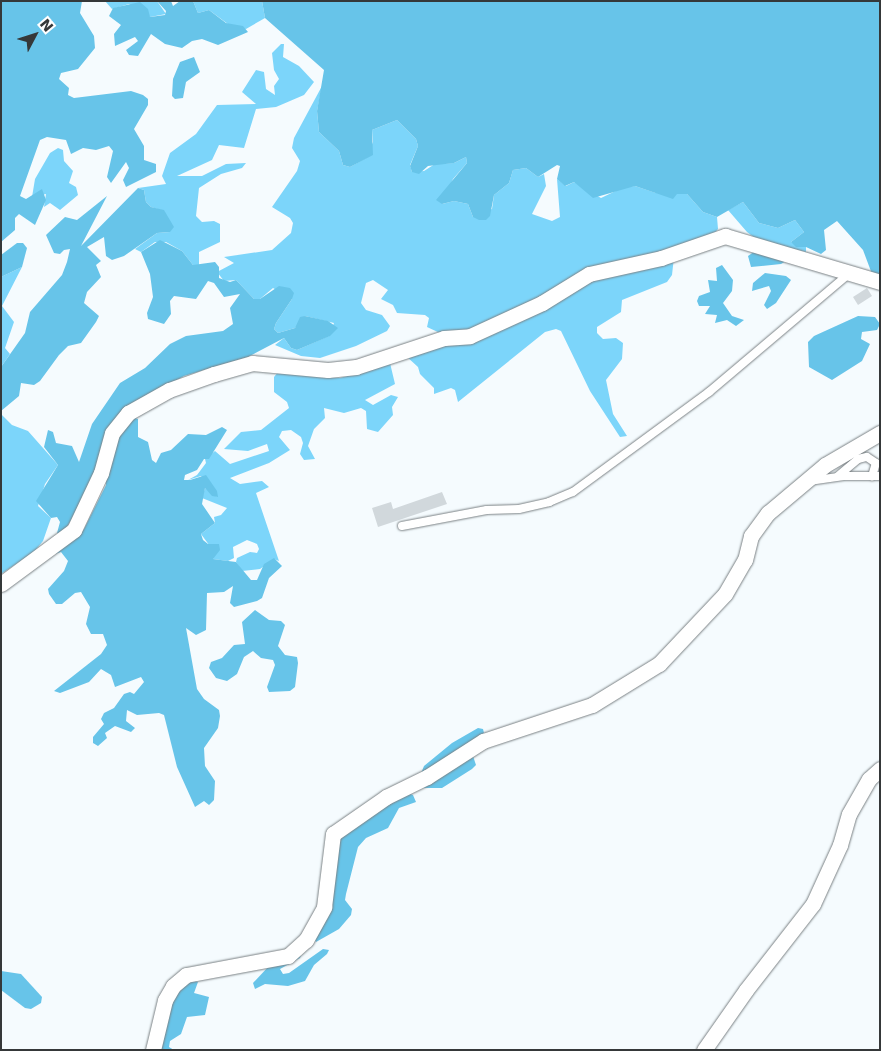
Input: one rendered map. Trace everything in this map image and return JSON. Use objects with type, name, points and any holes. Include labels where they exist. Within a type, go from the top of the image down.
[{"type":"street","points":[[1,584],[74,530],[101,473],[112,433],[128,413],[169,390],[252,363],[328,370],[356,367],[444,338],[470,336],[542,304],[589,274],[661,258],[724,236],[880,282]]},
{"type":"street","points":[[153,1050],[165,1000],[173,986],[186,976],[288,956],[306,940],[324,907],[334,834],[386,797],[427,777],[483,741],[592,705],[659,664],[725,594],[744,560],[751,536],[768,513],[825,465],[880,433]]},
{"type":"street","points":[[704,1050],[746,990],[813,904],[840,845],[849,814],[870,779],[880,769]]},
{"type":"lane","points":[[402,526],[487,510],[519,509],[573,492],[709,392],[850,273]]},
{"type":"lane","points":[[802,483],[837,477],[876,476],[876,463],[867,457],[858,459],[837,477]]},
{"type":"shaded area","points":[[1,1],[82,1],[80,13],[94,36],[95,48],[78,69],[61,73],[59,79],[69,88],[68,95],[74,98],[131,91],[148,99],[148,105],[134,129],[144,146],[144,160],[156,164],[156,172],[126,187],[123,180],[129,168],[126,162],[111,183],[107,177],[113,151],[109,146],[96,150],[83,148],[71,154],[66,140],[47,137],[40,140],[20,196],[26,199],[42,189],[46,200],[35,225],[19,214],[15,218],[15,230],[1,242]]},
{"type":"shaded area","points":[[105,1],[157,1],[166,14],[150,17],[129,4],[112,9]]},
{"type":"shaded area","points":[[157,1],[171,1],[173,6],[180,1],[193,1],[198,13],[209,10],[226,23],[243,26],[248,32],[218,45],[202,39],[192,41],[182,48],[165,44],[151,34],[138,56],[129,55],[126,50],[138,41],[135,37],[115,46],[114,34],[121,25],[109,16],[113,8],[140,2],[148,9],[150,17],[165,15],[166,11]]},
{"type":"shaded area","points":[[193,1],[262,1],[265,18],[246,29],[232,27],[209,10],[198,13]]},
{"type":"shaded area","points":[[262,1],[880,1],[880,278],[872,274],[863,250],[837,221],[824,230],[826,250],[821,254],[806,247],[796,247],[791,242],[804,232],[795,220],[778,228],[759,223],[743,202],[717,217],[703,212],[687,194],[677,194],[673,199],[635,186],[593,198],[574,182],[565,186],[557,179],[560,166],[557,165],[538,177],[526,168],[513,170],[509,183],[494,195],[490,216],[486,220],[479,220],[473,217],[468,204],[454,201],[442,204],[436,200],[467,163],[466,157],[454,163],[428,166],[419,174],[412,172],[410,166],[418,146],[416,139],[397,120],[372,130],[373,155],[350,167],[343,165],[339,151],[319,132],[317,111],[324,70],[265,18]]},
{"type":"shaded area","points":[[281,44],[284,44],[283,57],[299,66],[314,82],[304,95],[276,107],[256,109],[244,148],[219,145],[212,160],[177,176],[202,176],[226,164],[246,163],[242,168],[221,174],[199,188],[196,216],[202,222],[214,221],[220,224],[220,242],[199,252],[199,266],[193,265],[182,251],[166,242],[155,242],[141,252],[135,249],[157,233],[170,232],[164,211],[151,207],[146,202],[144,190],[138,188],[166,184],[162,176],[170,153],[196,134],[217,105],[256,104],[242,92],[256,70],[264,72],[266,89],[275,95],[274,86],[279,79],[274,70],[272,53]]},
{"type":"shaded area","points":[[194,57],[200,72],[186,82],[183,98],[175,99],[172,96],[173,79],[180,62]]},
{"type":"shaded area","points":[[322,86],[317,111],[319,132],[339,151],[343,165],[350,167],[366,158],[373,142],[372,130],[397,120],[416,139],[418,146],[410,165],[412,172],[424,171],[435,164],[454,163],[466,157],[467,163],[453,179],[442,204],[454,201],[468,204],[473,217],[492,209],[494,195],[509,183],[513,170],[526,168],[538,177],[544,174],[546,186],[532,214],[552,221],[560,217],[557,179],[566,186],[574,182],[601,198],[624,187],[635,186],[656,193],[687,194],[703,212],[717,217],[718,229],[707,242],[674,257],[672,275],[667,282],[622,300],[621,312],[597,327],[597,333],[603,339],[616,338],[623,343],[622,359],[606,380],[613,414],[627,436],[620,437],[590,391],[561,331],[556,329],[545,332],[458,402],[455,390],[451,388],[434,394],[434,388],[420,374],[418,367],[406,356],[440,333],[427,327],[429,318],[425,315],[397,313],[393,305],[381,299],[388,290],[373,280],[366,283],[361,303],[366,310],[382,315],[390,326],[387,331],[356,346],[320,358],[301,356],[275,345],[284,338],[291,348],[297,350],[329,336],[334,323],[305,316],[295,328],[278,333],[274,329],[276,323],[292,299],[273,288],[260,299],[254,299],[236,280],[224,281],[217,272],[234,263],[224,257],[272,250],[291,233],[293,223],[290,218],[272,207],[297,171],[300,161],[292,148],[294,138]]},
{"type":"shaded area","points":[[58,148],[63,150],[64,161],[73,171],[69,183],[76,187],[78,195],[60,210],[50,203],[44,207],[46,194],[32,197],[35,179],[50,153]]},
{"type":"shaded area","points":[[138,188],[144,190],[146,202],[151,207],[164,210],[174,227],[170,232],[157,233],[124,256],[112,260],[106,256],[104,237],[87,247],[101,261],[96,265],[101,277],[87,292],[84,303],[99,316],[96,322],[81,343],[68,346],[59,355],[40,381],[34,385],[21,383],[19,396],[1,411],[1,367],[25,333],[30,312],[62,275],[67,262],[70,249],[64,250],[60,254],[54,253],[46,235],[65,217],[77,220],[107,196],[81,246]]},
{"type":"shaded area","points":[[743,202],[759,223],[778,228],[795,220],[804,232],[791,242],[806,247],[806,252],[759,241],[747,232],[728,210]]},
{"type":"shaded area","points":[[160,240],[182,251],[193,265],[215,262],[219,267],[219,278],[230,282],[236,280],[254,299],[260,299],[279,286],[290,288],[294,293],[276,323],[274,329],[278,333],[295,328],[300,317],[305,316],[328,321],[338,328],[330,336],[297,350],[291,348],[284,338],[248,357],[184,376],[123,411],[95,482],[63,533],[57,533],[60,522],[57,517],[51,518],[36,501],[58,465],[44,447],[48,430],[53,432],[56,443],[72,446],[79,462],[92,424],[120,383],[145,368],[170,344],[186,336],[223,331],[233,324],[230,308],[240,294],[224,297],[214,283],[208,281],[196,299],[174,296],[170,301],[171,314],[164,324],[148,319],[147,313],[153,297],[150,274],[141,252]]},
{"type":"shaded area","points":[[17,243],[23,243],[27,248],[22,267],[1,277],[1,255]]},
{"type":"shaded area","points":[[758,249],[790,259],[781,264],[751,267],[748,256]]},
{"type":"shaded area","points":[[722,265],[733,280],[732,291],[723,303],[732,316],[744,320],[736,326],[727,320],[715,323],[717,315],[705,314],[710,306],[699,306],[697,301],[699,296],[710,292],[708,280],[717,281],[716,268]]},
{"type":"shaded area","points":[[22,267],[2,306],[14,322],[5,348],[10,354],[1,367],[1,277]]},
{"type":"shaded area","points":[[765,273],[786,276],[791,280],[776,303],[767,309],[764,305],[771,291],[769,286],[752,291],[753,283]]},
{"type":"shaded area","points":[[858,316],[875,317],[880,324],[877,330],[862,332],[861,339],[870,344],[862,361],[832,380],[809,367],[808,342],[814,336]]},
{"type":"shaded area","points":[[390,363],[395,384],[365,400],[373,405],[391,395],[398,397],[392,407],[393,415],[378,432],[367,429],[366,411],[361,408],[344,413],[324,408],[325,418],[314,429],[308,446],[315,459],[304,460],[300,454],[303,443],[301,437],[291,430],[282,431],[279,437],[290,450],[269,463],[230,478],[240,484],[262,481],[269,487],[256,493],[279,561],[274,559],[260,569],[242,571],[236,562],[237,558],[250,552],[257,553],[259,549],[257,544],[247,540],[233,547],[234,558],[228,561],[213,559],[215,553],[201,534],[215,523],[214,517],[221,515],[227,508],[202,498],[205,488],[217,497],[201,476],[188,480],[197,475],[206,463],[205,459],[215,451],[230,464],[269,451],[267,444],[248,451],[224,449],[241,432],[261,430],[289,408],[287,402],[274,392],[274,377],[278,372],[340,378]]},
{"type":"shaded area","points":[[1,414],[12,425],[28,431],[58,465],[45,484],[38,506],[51,518],[43,541],[34,552],[1,574]]},
{"type":"shaded area","points":[[132,417],[138,419],[138,437],[148,442],[152,460],[156,463],[161,453],[171,450],[188,434],[206,435],[222,427],[227,430],[209,459],[204,459],[197,470],[185,475],[184,480],[206,475],[217,491],[218,497],[212,496],[205,488],[202,504],[215,523],[201,534],[203,540],[208,544],[219,544],[220,550],[213,559],[236,562],[251,580],[257,580],[264,564],[274,558],[282,566],[269,578],[262,598],[257,601],[234,607],[230,603],[233,586],[224,592],[207,593],[206,630],[196,635],[186,628],[197,689],[204,699],[219,710],[220,716],[218,728],[204,748],[205,766],[215,781],[214,800],[209,805],[204,801],[195,807],[177,767],[164,715],[159,713],[137,715],[127,710],[126,721],[135,728],[131,732],[115,726],[105,733],[107,738],[98,746],[93,743],[93,737],[104,724],[101,719],[104,713],[114,708],[124,694],[130,692],[134,694],[144,682],[141,677],[115,687],[111,675],[101,669],[89,682],[60,693],[54,691],[101,654],[107,645],[103,634],[91,634],[86,624],[90,607],[81,592],[75,593],[62,604],[56,604],[49,594],[48,589],[64,571],[68,561],[61,552],[49,556],[84,529],[106,485],[105,461],[109,444]]},
{"type":"shaded area","points":[[255,610],[269,620],[281,621],[285,625],[278,646],[285,655],[297,657],[298,663],[295,687],[290,691],[269,692],[267,687],[275,665],[273,660],[261,658],[253,651],[244,657],[237,674],[227,681],[216,678],[209,668],[211,662],[222,658],[234,645],[245,644],[242,622]]},
{"type":"shaded area","points":[[478,728],[483,729],[484,733],[472,753],[476,765],[442,788],[420,788],[417,783],[424,766],[452,743]]},
{"type":"shaded area","points":[[408,793],[413,795],[416,802],[399,808],[388,828],[366,838],[358,847],[345,900],[352,909],[351,915],[339,929],[316,942],[313,937],[334,842],[357,819]]},
{"type":"shaded area","points":[[323,949],[329,950],[314,965],[305,981],[288,986],[265,984],[255,989],[253,983],[269,966],[302,952],[300,958],[280,969],[283,974],[289,973]]},
{"type":"shaded area","points":[[1,971],[21,974],[42,997],[41,1003],[31,1009],[25,1008],[1,990]]},
{"type":"shaded area","points":[[192,979],[198,982],[194,993],[209,997],[205,1015],[187,1017],[181,1034],[170,1041],[169,1047],[174,1050],[159,1050],[164,1015],[178,990]]},
{"type":"building","points":[[867,288],[872,296],[858,305],[853,297]]},
{"type":"building","points":[[442,492],[447,504],[378,527],[372,508],[391,502],[393,509]]}]
